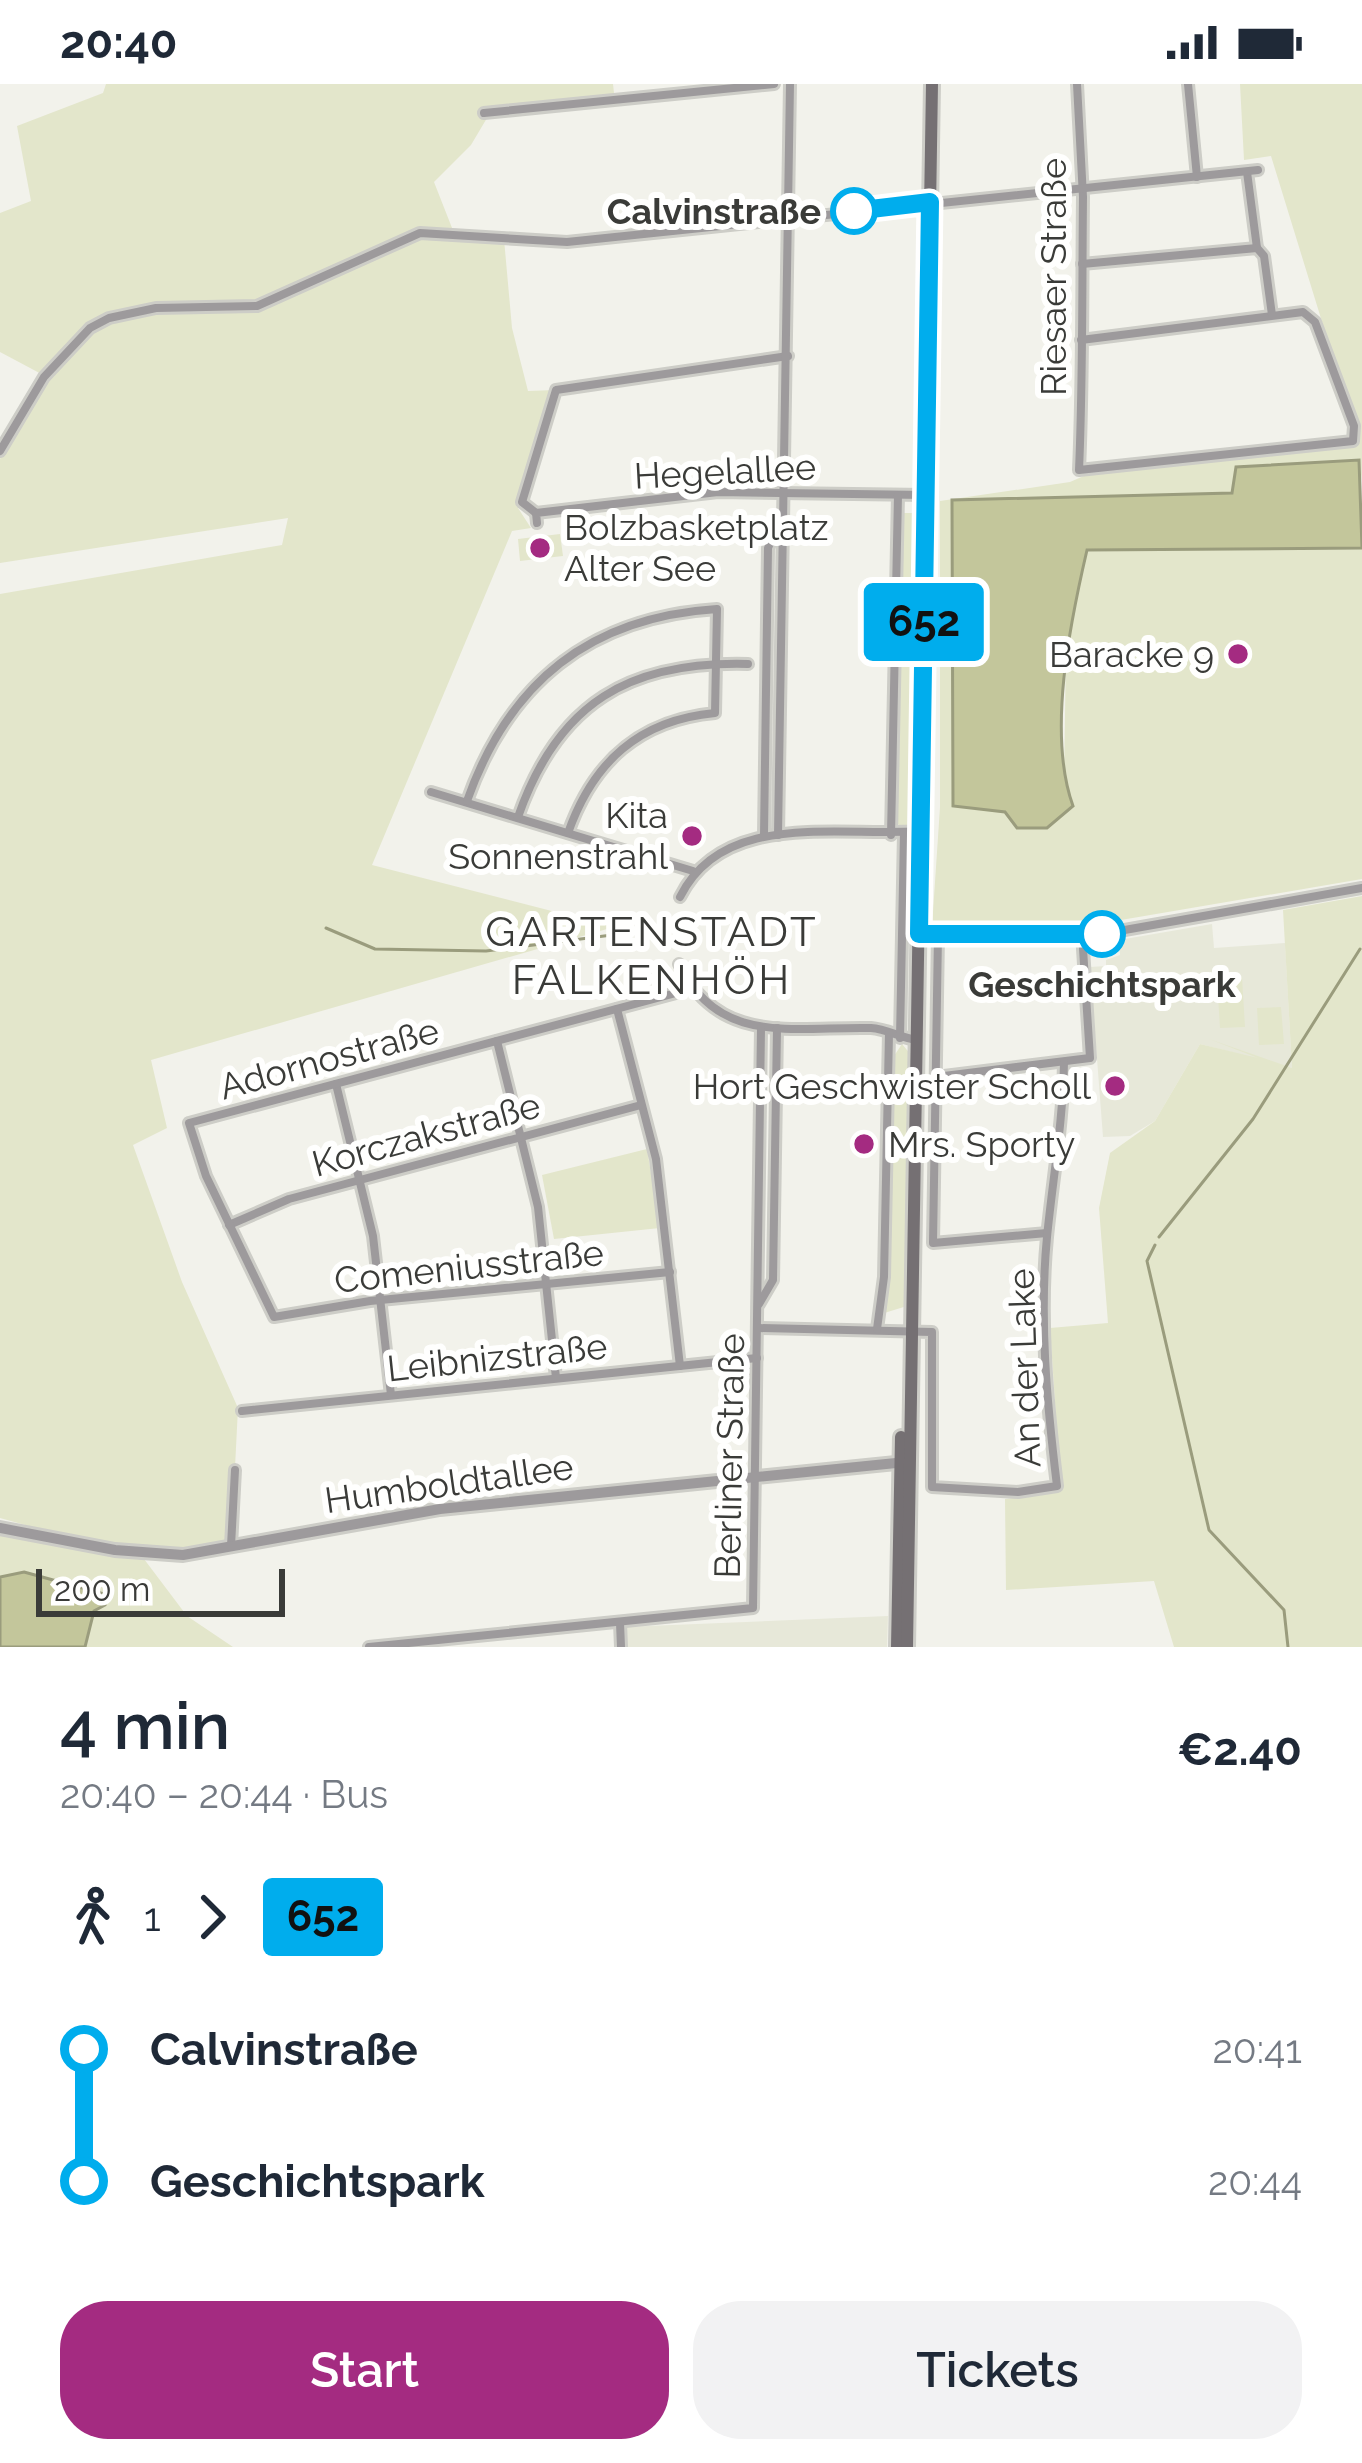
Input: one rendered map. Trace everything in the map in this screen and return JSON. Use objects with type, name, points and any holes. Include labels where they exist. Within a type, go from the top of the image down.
[{"type":"main road","points":[[897,1647],[911,1395],[932,84]]},
{"type":"main road","points":[[904,1462],[907,1647]]},
{"type":"street","points":[[484,113],[774,84]]},
{"type":"street","points":[[778,835],[790,84]]},
{"type":"street","name":"Riesaer Straße","points":[[1077,84],[1084,188],[1078,470],[1353,441],[1354,426],[1315,322],[1304,312],[1272,315]]},
{"type":"street","points":[[1188,84],[1196,177]]},
{"type":"street","points":[[0,451],[18,413],[54,364],[90,328],[122,313],[256,305],[420,233],[567,242],[1258,170]]},
{"type":"street","points":[[1081,340],[1272,315],[1247,172]]},
{"type":"street","points":[[1082,264],[1257,248]]},
{"type":"street","name":"Hegelallee","points":[[788,356],[556,390],[522,502],[537,518],[690,494],[926,495]]},
{"type":"street","points":[[891,835],[898,495]]},
{"type":"street","points":[[764,835],[768,548],[784,512]]},
{"type":"street","points":[[467,801],[506,719],[548,673],[586,644],[647,618],[717,609],[715,713],[668,722],[625,744],[587,787],[568,833]]},
{"type":"street","points":[[518,817],[541,761],[583,711],[647,674],[716,663],[748,664]]},
{"type":"street","points":[[431,792],[693,871]]},
{"type":"street","points":[[680,897],[693,871],[725,847],[764,835],[891,835],[920,830]]},
{"type":"street","points":[[900,1038],[904,832]]},
{"type":"street","points":[[919,934],[1082,933],[1159,925],[1362,888]]},
{"type":"street","points":[[935,1077],[1090,1058],[1082,933]]},
{"type":"street","points":[[914,1181],[934,1182],[938,935]]},
{"type":"street","points":[[680,964],[691,988],[719,1013],[761,1028],[889,1033],[917,1040]]},
{"type":"street","name":"Adornostraße","points":[[230,1225],[189,1123],[691,988]]},
{"type":"street","points":[[617,1009],[656,1159],[680,1366]]},
{"type":"street","name":"Berliner Straße","points":[[620,1623],[754,1608],[761,1028]]},
{"type":"street","name":"Berliner Straße","points":[[758,1306],[773,1280],[777,1028]]},
{"type":"street","points":[[877,1330],[884,1277],[889,1033]]},
{"type":"street","points":[[497,1041],[522,1136],[548,1285],[556,1378]]},
{"type":"street","name":"An der Lake","points":[[912,1330],[932,1332],[932,1487],[1018,1492],[1057,1486],[1046,1371],[1047,1233],[1063,1139],[1064,1062]]},
{"type":"street","points":[[335,1084],[361,1178],[382,1300],[391,1395]]},
{"type":"street","name":"Korczakstraße","points":[[230,1225],[273,1204],[361,1178],[641,1105]]},
{"type":"street","name":"An der Lake","points":[[934,1182],[933,1243],[1047,1233]]},
{"type":"street","name":"Comeniusstraße","points":[[230,1225],[274,1317],[382,1300],[670,1272]]},
{"type":"street","points":[[758,1328],[912,1330]]},
{"type":"street","name":"Leibnizstraße","points":[[242,1411],[757,1358]]},
{"type":"street","name":"Humboldtallee","points":[[0,1528],[161,1556],[440,1509],[904,1462]]},
{"type":"street","points":[[231,1547],[235,1470]]},
{"type":"street","points":[[369,1647],[440,1644],[620,1623],[621,1647]]},
{"type":"shaded area","points":[[106,84],[613,84],[615,102],[487,118],[471,145],[434,182],[454,233],[504,239],[512,328],[528,391],[556,390],[518,508],[531,528],[512,531],[372,865],[614,927],[151,1060],[167,1128],[133,1145],[182,1282],[238,1408],[231,1547],[141,1555],[187,1616],[233,1647],[85,1647],[94,1611],[104,1594],[41,1576],[0,1577],[0,1528],[94,1544],[0,1518],[0,594],[282,545],[288,518],[0,563],[0,459],[47,377],[0,352],[0,213],[31,201],[17,126],[103,93]]},
{"type":"shaded area","points":[[1240,84],[1362,84],[1362,481],[1359,460],[1232,493],[952,500],[953,805],[1005,812],[1064,783],[1066,648],[1087,550],[1362,548],[1362,879],[1074,928],[932,927],[940,807],[940,501],[1070,482],[1086,475],[1359,442],[1271,156],[1244,160]]},
{"type":"shaded area","points":[[1359,460],[1362,548],[1087,550],[1068,644],[1062,713],[1065,777],[1073,806],[1047,828],[1017,828],[1005,812],[953,806],[952,500],[1232,493],[1236,467]]},
{"type":"shaded area","points":[[903,513],[920,513],[915,822],[903,827],[894,822]]},
{"type":"shaded area","name":"Bolzbasketplatz Alter See","points":[[560,534],[563,556],[520,561],[518,539]]},
{"type":"shaded area","points":[[1362,896],[1362,1647],[1174,1647],[1154,1581],[1006,1590],[1005,1499],[1061,1491],[1050,1328],[1108,1323],[1099,1208],[1110,1153],[1155,1121],[1200,1044],[1258,1058],[1209,1039],[1292,1068],[1283,910]]},
{"type":"shaded area","points":[[1212,924],[1214,948],[1285,943],[1292,1068],[1200,1044],[1155,1121],[1130,1136],[1103,1137],[1090,967],[1106,966],[1106,960],[1120,955],[1119,940]]},
{"type":"shaded area","points":[[1242,977],[1245,1027],[1220,1028],[1217,979]]},
{"type":"shaded area","points":[[1281,1007],[1284,1044],[1259,1045],[1257,1008]]},
{"type":"shaded area","points":[[902,1044],[912,1056],[907,1306],[881,1314],[889,1279],[894,1056]]},
{"type":"shaded area","points":[[647,1149],[660,1228],[554,1239],[542,1175]]},
{"type":"shaded area","points":[[24,1572],[104,1594],[105,1605],[94,1611],[85,1647],[0,1647],[0,1577]]},
{"type":"shaded area","points":[[888,1616],[887,1647],[624,1647],[623,1627]]},
{"type":"waterway","points":[[326,928],[375,949],[486,951],[612,935]]},
{"type":"waterway","points":[[1159,1237],[1253,1119],[1360,949]]},
{"type":"waterway","points":[[1155,1245],[1147,1261],[1209,1530],[1284,1610],[1288,1647]]},
{"type":"bus line","name":"652","points":[[854,211],[930,202],[919,934],[1102,934]]},
{"type":"place","name":"Calvinstraße","points":[[854,211]]},
{"type":"place","name":"Bolzbasketplatz Alter See","points":[[540,548]]},
{"type":"place","name":"Baracke 9","points":[[1238,654]]},
{"type":"place","name":"Kita Sonnenstrahl","points":[[692,836]]},
{"type":"place","name":"Geschichtspark","points":[[1102,934]]},
{"type":"place","name":"Hort Geschwister Scholl","points":[[1115,1086]]},
{"type":"place","name":"Mrs. Sporty","points":[[864,1144]]},
{"type":"district","name":"GARTENSTADT FALKENHÖH","points":[[652,955]]}]
